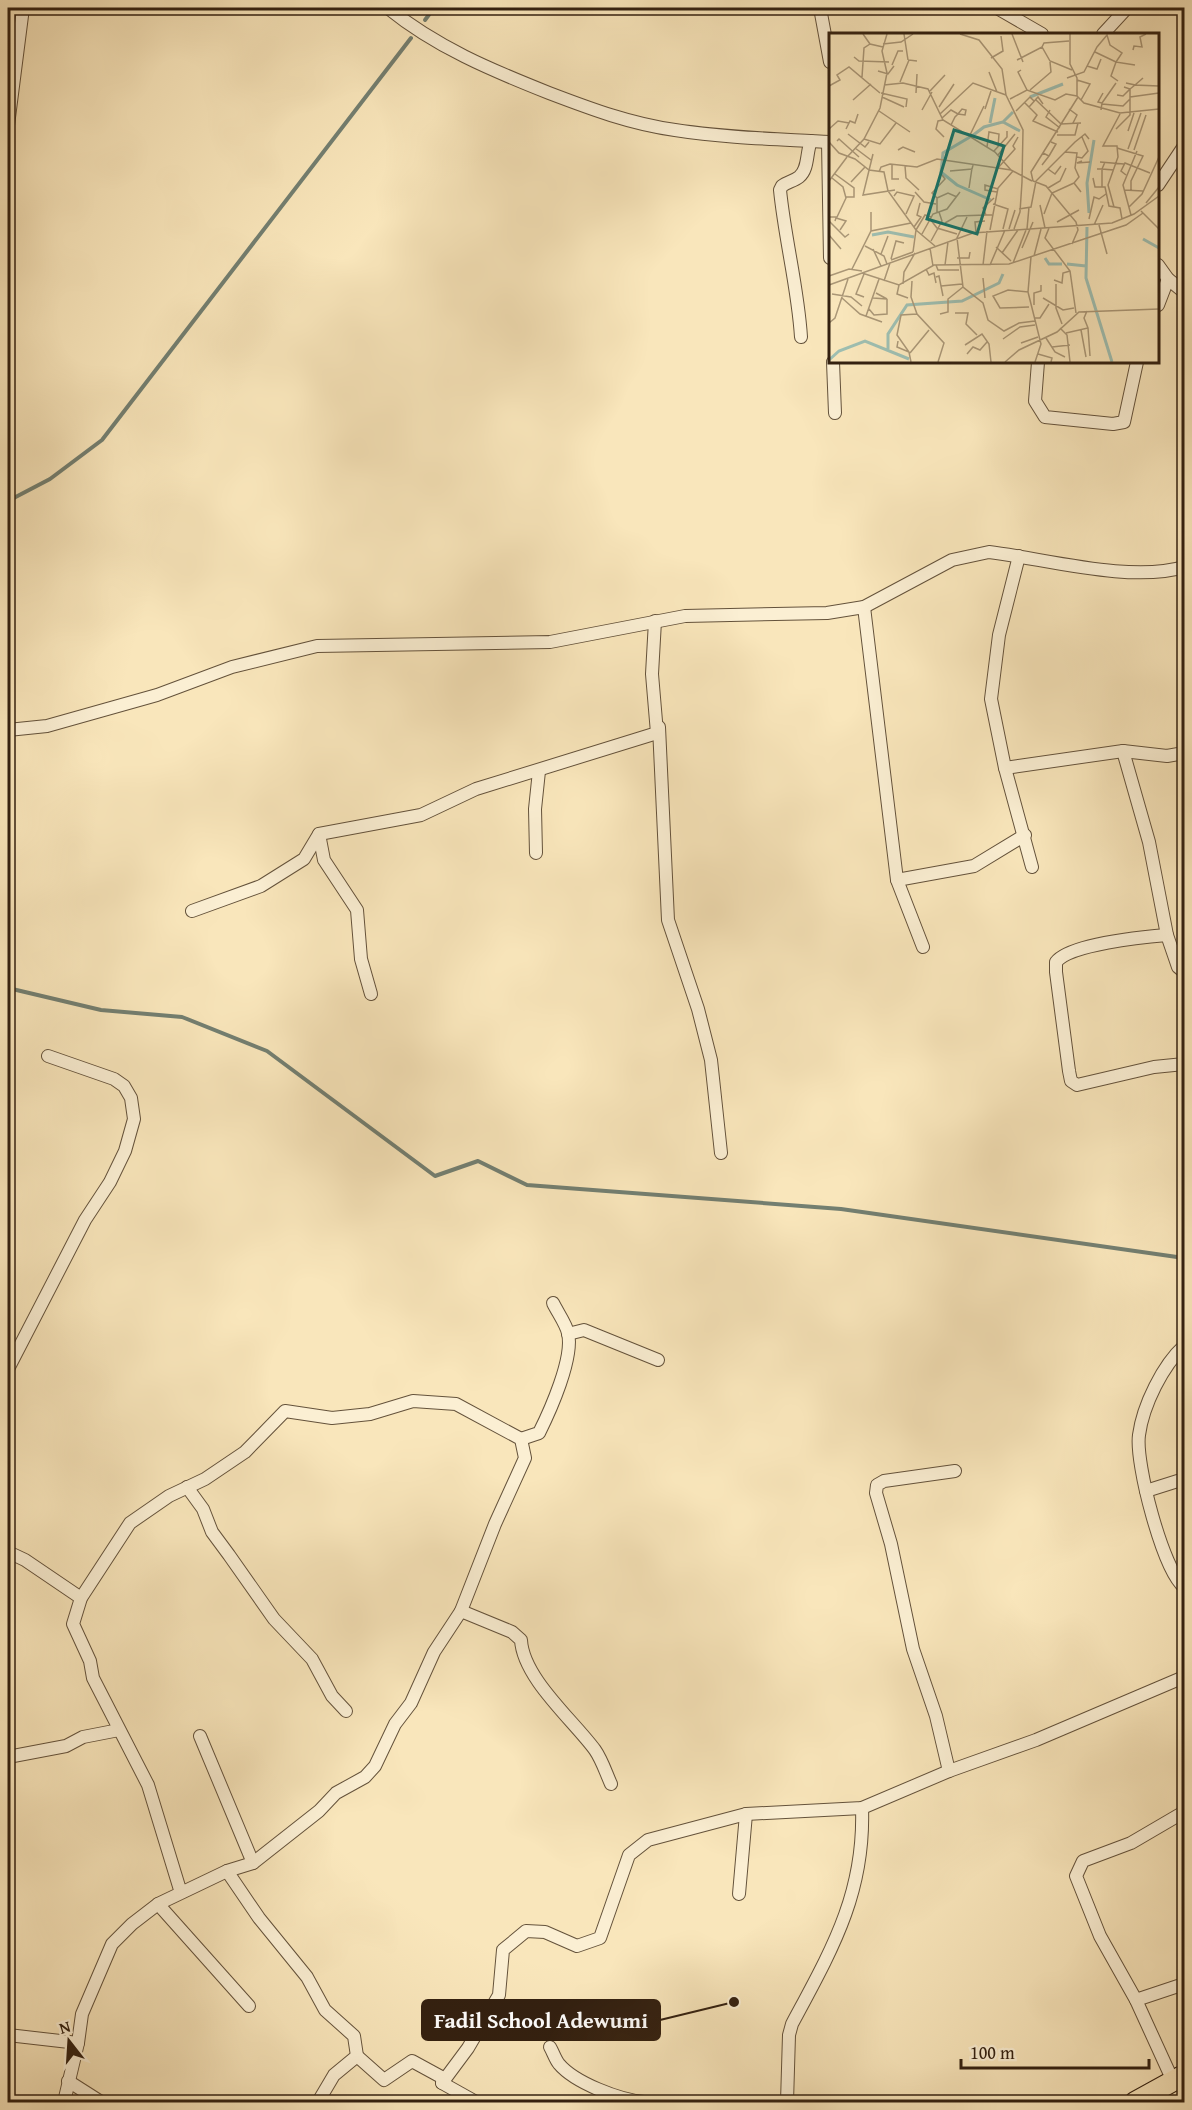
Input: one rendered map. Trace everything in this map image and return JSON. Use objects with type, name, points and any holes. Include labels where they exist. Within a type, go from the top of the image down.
[{"type":"main road","points":[[1135,2103],[1179,2078]]},
{"type":"street","points":[[8,125],[23,8]]},
{"type":"street","points":[[388,8],[413,28],[490,70],[595,111],[635,123],[677,131],[829,142]]},
{"type":"street","points":[[820,8],[829,52]]},
{"type":"street","points":[[997,8],[1040,33]]},
{"type":"street","points":[[1104,33],[1127,8]]},
{"type":"street","points":[[801,337],[799,307],[785,234],[780,190],[782,186],[804,172],[807,150],[811,141]]},
{"type":"street","points":[[1159,184],[1185,146]]},
{"type":"street","points":[[1159,266],[1168,279],[1185,292]]},
{"type":"street","points":[[1159,302],[1168,279]]},
{"type":"street","points":[[833,363],[835,413]]},
{"type":"street","points":[[1038,363],[1035,401],[1045,417],[1113,424],[1124,422],[1137,363]]},
{"type":"street","points":[[8,730],[47,726],[157,695],[243,664],[317,646],[550,642],[685,616],[826,613],[864,607],[952,560],[989,552],[1117,571],[1154,572],[1185,567]]},
{"type":"street","points":[[1019,556],[999,635],[991,699],[1005,768],[1032,867]]},
{"type":"street","points":[[864,607],[897,880],[923,947]]},
{"type":"street","points":[[192,911],[261,886],[304,859],[319,834],[421,815],[476,789],[657,734],[652,674],[655,621]]},
{"type":"street","points":[[655,621],[668,920],[698,1009],[711,1060],[721,1153]]},
{"type":"street","points":[[1005,768],[1123,752],[1167,756],[1185,753]]},
{"type":"street","points":[[1123,752],[1149,842],[1167,935],[1178,967],[1185,972]]},
{"type":"street","points":[[536,853],[535,809],[539,771]]},
{"type":"street","points":[[319,834],[324,860],[357,910],[361,959],[371,994]]},
{"type":"street","points":[[897,880],[974,866],[1025,835]]},
{"type":"street","points":[[1167,935],[1144,937],[1060,956],[1056,962],[1058,1007],[1071,1081],[1077,1085],[1154,1067],[1185,1064]]},
{"type":"street","points":[[8,1369],[85,1220],[110,1182],[125,1152],[134,1119],[130,1098],[124,1086],[114,1079],[48,1056]]},
{"type":"street","points":[[181,1893],[148,1785],[93,1678],[90,1661],[73,1624],[81,1598],[130,1523],[154,1505],[245,1452],[279,1415],[292,1410],[332,1418],[370,1414],[413,1401],[456,1404],[521,1439],[539,1433],[552,1406],[567,1354],[568,1334],[553,1304]]},
{"type":"street","points":[[568,1334],[584,1330],[658,1360]]},
{"type":"street","points":[[1185,1346],[1165,1367],[1139,1433],[1138,1447],[1146,1491],[1185,1587]]},
{"type":"street","points":[[64,2103],[78,2043],[82,2014],[112,1944],[132,1924],[158,1904],[227,1871],[252,1863],[336,1794],[364,1777],[375,1766],[395,1724],[411,1703],[434,1652],[461,1611],[495,1524],[525,1458],[521,1439]]},
{"type":"street","points":[[949,1771],[936,1716],[913,1649],[891,1544],[876,1492],[878,1485],[884,1481],[956,1471]]},
{"type":"street","points":[[1146,1491],[1185,1479]]},
{"type":"street","points":[[188,1487],[203,1509],[212,1532],[274,1619],[312,1659],[332,1696],[346,1710]]},
{"type":"street","points":[[8,1552],[25,1560],[81,1598]]},
{"type":"street","points":[[461,1611],[512,1632],[521,1640],[522,1652],[537,1678],[596,1752],[611,1784]]},
{"type":"street","points":[[442,2084],[468,2048],[499,1995],[504,1950],[526,1931],[545,1932],[577,1946],[600,1938],[629,1856],[648,1840],[746,1814],[862,1808],[949,1771],[1036,1740],[1185,1677]]},
{"type":"street","points":[[8,1757],[66,1746],[83,1737],[119,1730]]},
{"type":"street","points":[[200,1736],[252,1863]]},
{"type":"street","points":[[787,2103],[789,2035],[792,2024],[838,1938],[861,1859],[862,1808]]},
{"type":"street","points":[[1179,2078],[1115,1966],[1081,1893],[1076,1876],[1078,1867],[1083,1862],[1131,1843],[1185,1812]]},
{"type":"street","points":[[739,1894],[746,1814]]},
{"type":"street","points":[[227,1871],[259,1918],[307,1977],[325,2010],[351,2030],[357,2044],[357,2056],[384,2080],[412,2061],[445,2079],[442,2084]]},
{"type":"street","points":[[158,1904],[249,2006]]},
{"type":"street","points":[[1136,2000],[1185,1984]]},
{"type":"street","points":[[8,2035],[78,2043]]},
{"type":"street","points":[[550,2047],[559,2064],[584,2082],[630,2101],[644,2103]]},
{"type":"street","points":[[318,2103],[334,2075],[357,2056]]},
{"type":"street","points":[[68,2081],[101,2103]]},
{"type":"street","points":[[442,2084],[476,2103]]},
{"type":"waterway","points":[[425,20],[434,8]]},
{"type":"waterway","points":[[8,501],[50,479],[102,440],[411,38]]},
{"type":"waterway","points":[[8,988],[101,1010],[182,1017],[267,1051],[435,1176],[478,1161],[527,1185],[841,1209],[1184,1258]]},
{"type":"place","name":"Fadil School Adewumi","points":[[734,2002]]}]
